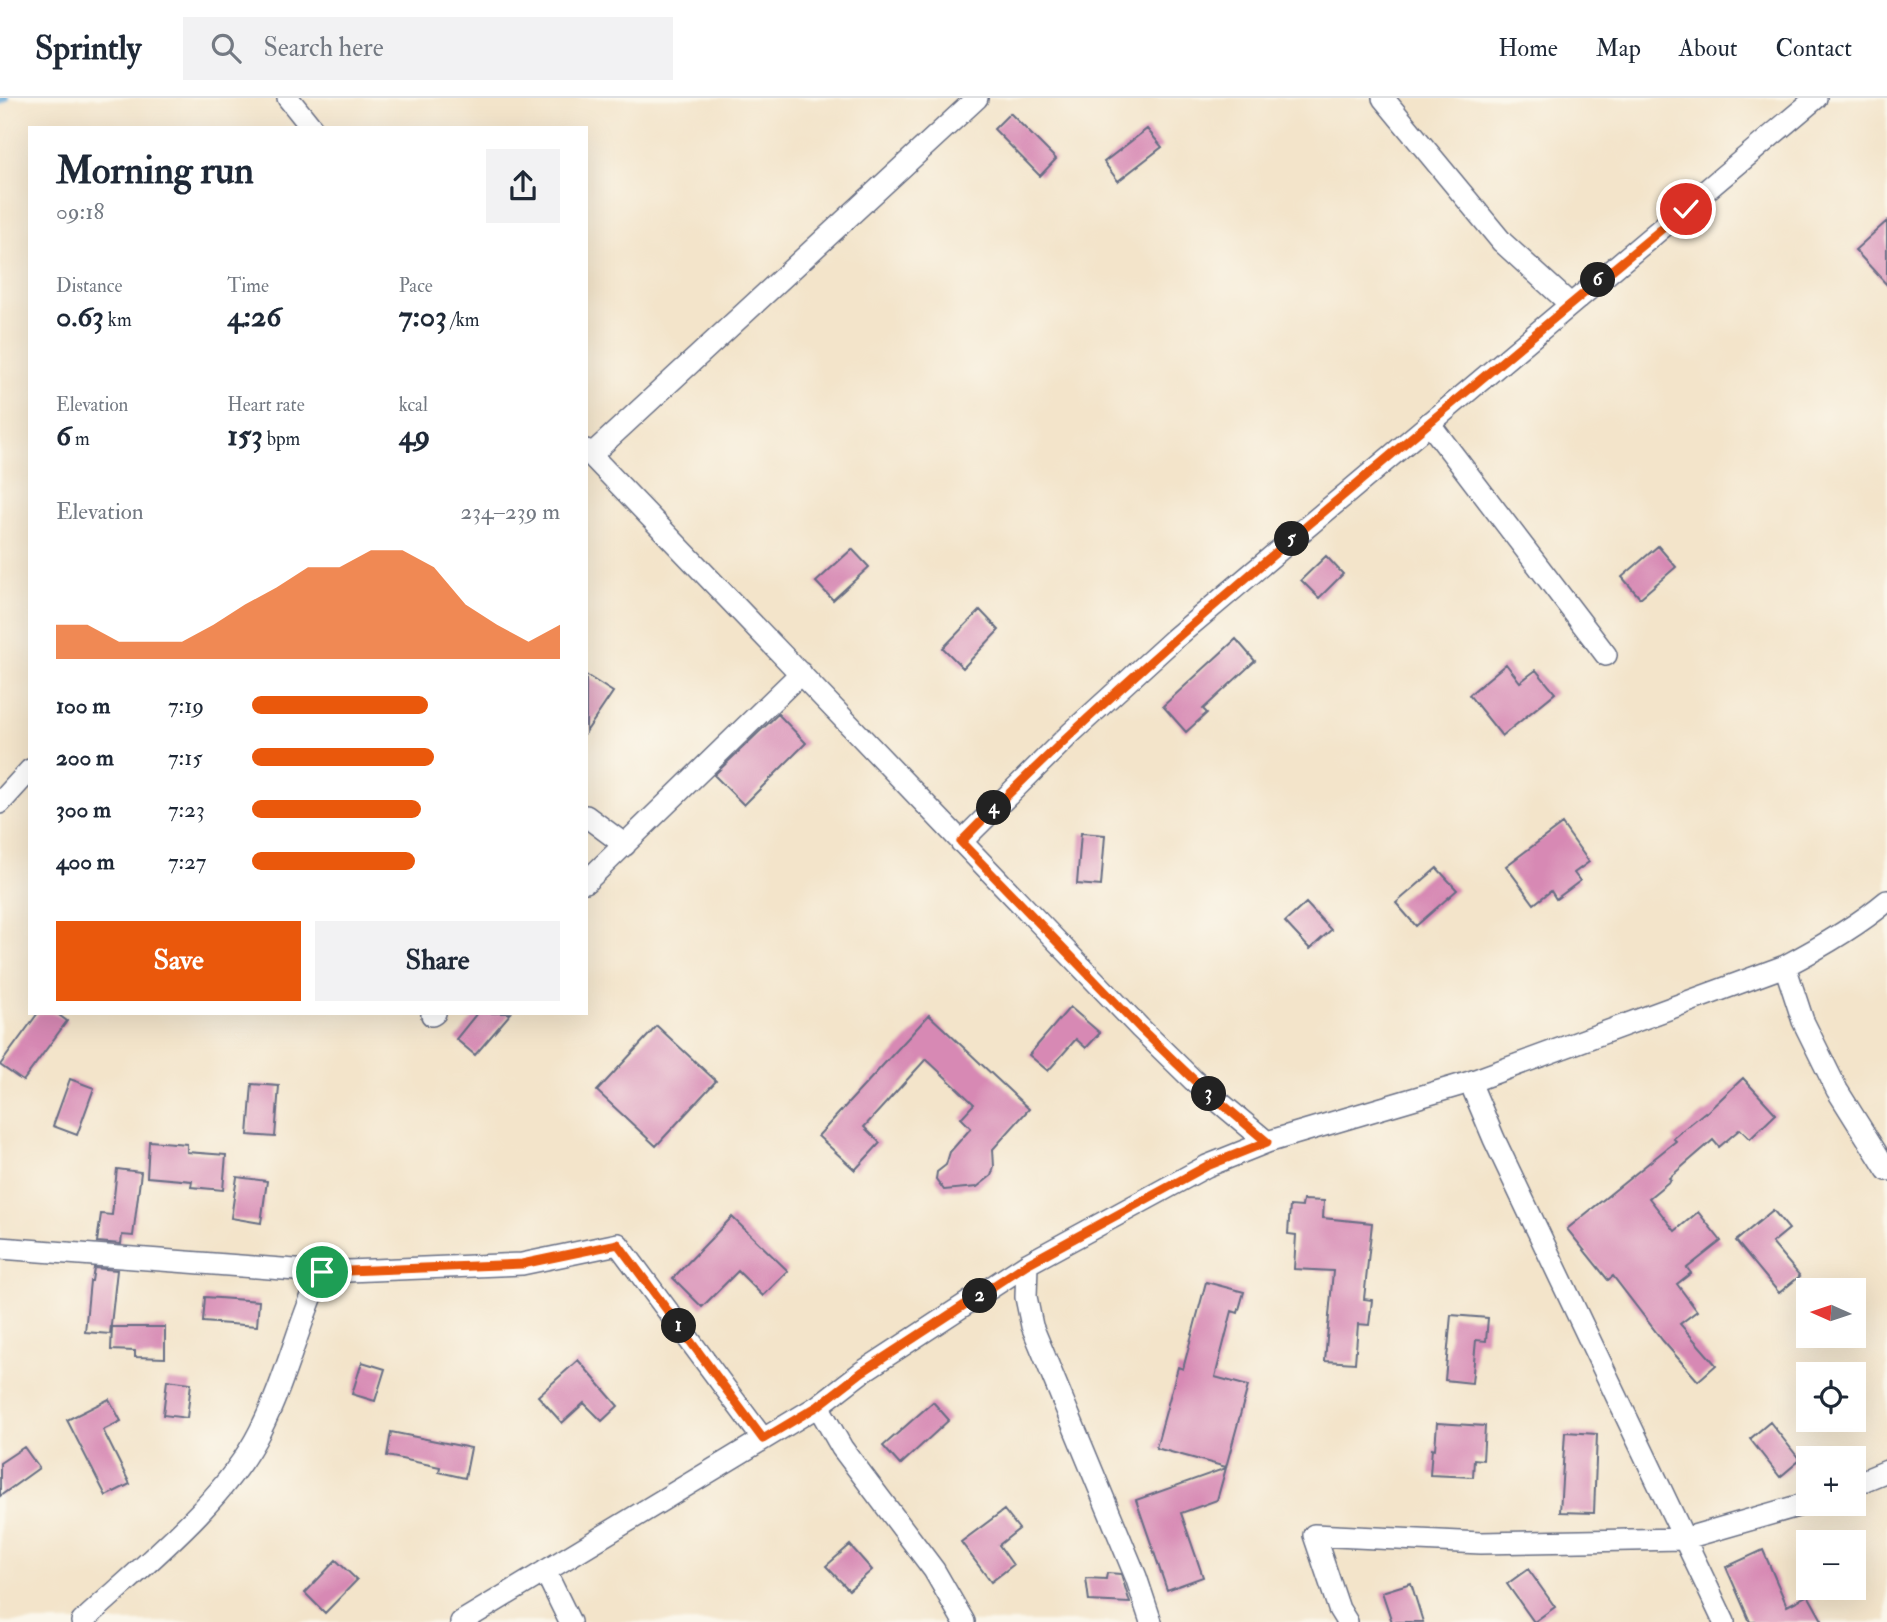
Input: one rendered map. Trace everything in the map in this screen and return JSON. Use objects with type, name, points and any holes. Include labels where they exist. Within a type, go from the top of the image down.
[{"type":"street","points":[[288,98],[310,126]]},
{"type":"street","points":[[977,98],[588,452],[1140,1028],[1194,1080],[1267,1142]]},
{"type":"street","points":[[1383,98],[1502,242],[1570,304]]},
{"type":"street","points":[[961,842],[1072,732],[1174,639],[1570,304],[1744,162],[1816,98]]},
{"type":"street","points":[[1429,423],[1606,656]]},
{"type":"street","points":[[588,880],[801,673]]},
{"type":"street","points":[[0,803],[28,772]]},
{"type":"street","points":[[588,817],[625,845]]},
{"type":"street","points":[[461,1622],[818,1406],[862,1372],[1027,1264],[1207,1166],[1267,1142],[1470,1082],[1784,966],[1824,945],[1887,901]]},
{"type":"street","points":[[1784,966],[1802,1021],[1837,1090],[1887,1170]]},
{"type":"street","points":[[1470,1082],[1500,1152],[1724,1622]]},
{"type":"street","points":[[0,1248],[322,1272],[522,1264],[618,1244],[763,1439]]},
{"type":"street","points":[[1027,1264],[1026,1297],[1032,1326],[1136,1577],[1151,1622]]},
{"type":"street","points":[[82,1622],[185,1526],[226,1482],[258,1434],[278,1392],[311,1294],[322,1272]]},
{"type":"street","points":[[818,1406],[842,1448],[934,1570],[964,1622]]},
{"type":"street","points":[[1866,1480],[1887,1471]]},
{"type":"street","points":[[1347,1622],[1339,1609],[1314,1535],[1481,1543],[1683,1539],[1796,1506]]},
{"type":"street","points":[[545,1571],[570,1622]]},
{"type":"building","points":[[1010,113],[1056,159],[1040,176],[994,129]]},
{"type":"building","points":[[1147,129],[1162,147],[1118,181],[1104,162]]},
{"type":"building","points":[[1887,221],[1887,285],[1855,250]]},
{"type":"building","points":[[1658,546],[1676,567],[1640,598],[1622,577]]},
{"type":"building","points":[[852,549],[869,567],[833,600],[816,582]]},
{"type":"building","points":[[1326,556],[1343,574],[1319,598],[1301,580]]},
{"type":"building","points":[[980,610],[999,630],[963,668],[943,648]]},
{"type":"building","points":[[1236,639],[1255,661],[1203,709],[1207,713],[1186,732],[1163,706]]},
{"type":"building","points":[[1506,664],[1520,682],[1536,670],[1555,693],[1502,736],[1469,695]]},
{"type":"building","points":[[588,676],[613,692],[588,729]]},
{"type":"building","points":[[778,714],[806,743],[744,805],[714,775]]},
{"type":"building","points":[[1562,824],[1589,862],[1574,873],[1580,881],[1556,899],[1551,891],[1534,904],[1506,866]]},
{"type":"building","points":[[1081,833],[1105,835],[1101,886],[1077,884]]},
{"type":"building","points":[[1437,868],[1457,890],[1416,926],[1396,903]]},
{"type":"building","points":[[1306,903],[1331,930],[1310,949],[1285,922]]},
{"type":"building","points":[[1070,1007],[1100,1033],[1086,1048],[1076,1039],[1048,1071],[1029,1055]]},
{"type":"building","points":[[37,1015],[59,1015],[67,1021],[23,1081],[0,1065]]},
{"type":"building","points":[[475,1015],[509,1015],[475,1055],[456,1039]]},
{"type":"building","points":[[929,1015],[1029,1109],[993,1149],[994,1167],[991,1176],[977,1187],[944,1190],[936,1179],[937,1172],[946,1165],[950,1152],[971,1128],[961,1118],[974,1104],[926,1059],[864,1127],[880,1143],[855,1170],[818,1136]]},
{"type":"building","points":[[657,1026],[716,1081],[656,1146],[597,1091]]},
{"type":"building","points":[[1743,1078],[1776,1114],[1750,1139],[1740,1129],[1719,1147],[1713,1140],[1649,1198],[1675,1231],[1698,1212],[1721,1241],[1687,1268],[1691,1273],[1677,1284],[1697,1311],[1680,1324],[1716,1365],[1698,1381],[1613,1276],[1608,1280],[1567,1229],[1676,1141],[1673,1138],[1706,1113]]},
{"type":"building","points":[[70,1079],[94,1088],[77,1135],[53,1126]]},
{"type":"building","points":[[252,1084],[279,1086],[275,1137],[248,1135]]},
{"type":"building","points":[[149,1141],[187,1144],[187,1152],[226,1155],[223,1190],[191,1187],[192,1181],[147,1177]]},
{"type":"building","points":[[117,1169],[141,1172],[133,1236],[122,1235],[121,1244],[97,1242],[101,1214],[112,1215]]},
{"type":"building","points":[[237,1177],[267,1181],[261,1223],[231,1218]]},
{"type":"building","points":[[1303,1200],[1324,1201],[1323,1218],[1372,1223],[1364,1299],[1372,1300],[1369,1325],[1358,1324],[1355,1363],[1325,1361],[1333,1271],[1294,1269],[1296,1235],[1288,1234],[1290,1206],[1302,1207]]},
{"type":"building","points":[[1773,1210],[1789,1229],[1772,1243],[1800,1276],[1779,1293],[1736,1241]]},
{"type":"building","points":[[732,1217],[788,1271],[763,1296],[738,1271],[702,1307],[673,1278]]},
{"type":"building","points":[[94,1268],[117,1270],[110,1334],[85,1332],[90,1281]]},
{"type":"building","points":[[1206,1282],[1244,1292],[1238,1313],[1232,1311],[1215,1377],[1248,1386],[1226,1467],[1156,1448],[1178,1367],[1183,1369]]},
{"type":"building","points":[[205,1297],[259,1301],[257,1326],[203,1322]]},
{"type":"building","points":[[1451,1315],[1488,1318],[1486,1341],[1476,1340],[1472,1383],[1445,1380]]},
{"type":"building","points":[[112,1327],[165,1327],[165,1358],[135,1357],[135,1351],[111,1350]]},
{"type":"building","points":[[578,1360],[618,1406],[602,1421],[584,1403],[562,1423],[538,1396]]},
{"type":"building","points":[[362,1362],[385,1369],[375,1401],[352,1394]]},
{"type":"building","points":[[167,1380],[191,1383],[187,1418],[163,1415]]},
{"type":"building","points":[[109,1399],[121,1421],[103,1430],[130,1484],[106,1496],[67,1420]]},
{"type":"building","points":[[933,1402],[949,1420],[900,1465],[883,1446]]},
{"type":"building","points":[[1770,1422],[1796,1455],[1796,1463],[1780,1477],[1750,1439]]},
{"type":"building","points":[[1437,1423],[1485,1426],[1483,1460],[1474,1459],[1473,1477],[1430,1475]]},
{"type":"building","points":[[391,1432],[471,1448],[465,1478],[439,1472],[440,1467],[387,1456]]},
{"type":"building","points":[[1565,1432],[1597,1434],[1594,1513],[1560,1512]]},
{"type":"building","points":[[24,1447],[39,1468],[0,1496],[0,1463]]},
{"type":"building","points":[[1226,1468],[1217,1500],[1181,1513],[1203,1577],[1167,1590],[1136,1500]]},
{"type":"building","points":[[1004,1510],[1019,1529],[999,1545],[1013,1565],[991,1582],[961,1542]]},
{"type":"building","points":[[850,1545],[872,1570],[849,1590],[826,1566]]},
{"type":"building","points":[[1763,1550],[1787,1606],[1798,1600],[1811,1600],[1823,1622],[1750,1622],[1726,1567]]},
{"type":"building","points":[[336,1560],[357,1580],[325,1613],[305,1593]]},
{"type":"building","points":[[1528,1569],[1555,1607],[1534,1622],[1507,1584]]},
{"type":"building","points":[[1107,1573],[1121,1574],[1130,1603],[1089,1601],[1086,1578],[1106,1579]]},
{"type":"building","points":[[1411,1583],[1423,1622],[1392,1622],[1382,1592]]},
{"type":"waterway","points":[[0,101],[5,98]]},
{"type":"route","points":[[322,1272],[522,1264],[618,1244],[763,1439],[818,1406],[862,1372],[1027,1264],[1207,1166],[1267,1142],[1194,1080],[1140,1028],[961,842],[1072,732],[1174,639],[1686,209]]}]
